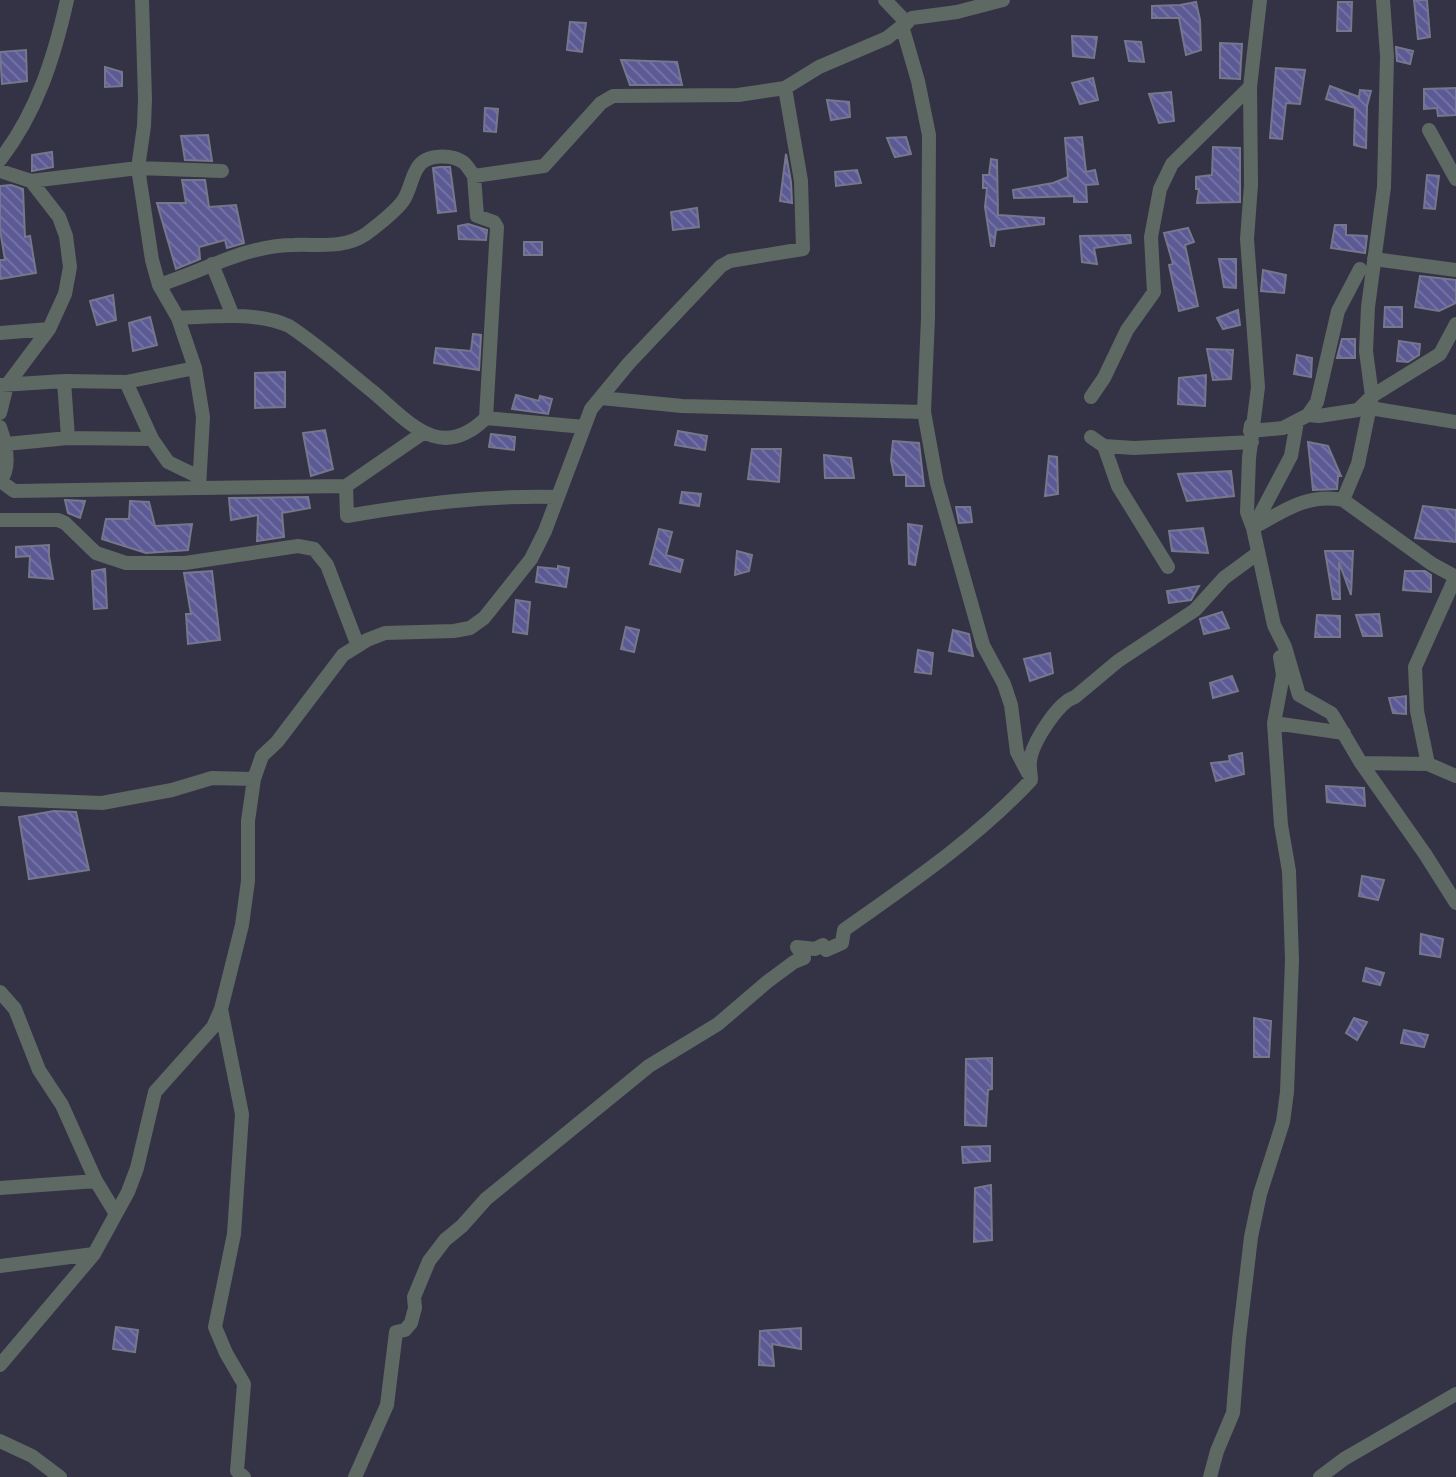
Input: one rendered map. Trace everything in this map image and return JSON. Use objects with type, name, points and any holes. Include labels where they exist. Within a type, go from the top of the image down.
[{"type":"street","points":[[142,0],[145,99],[138,168],[152,260],[159,285],[178,318],[195,368],[203,417],[199,482]]},
{"type":"street","points":[[885,0],[904,24],[929,135],[924,412],[937,483],[983,645],[1004,684],[1011,705],[1017,752],[1031,780]]},
{"type":"street","points":[[474,176],[544,166],[601,103],[613,96],[738,95],[785,88],[819,67],[887,38],[912,18],[957,12],[1003,0]]},
{"type":"street","points":[[1210,1477],[1233,1413],[1251,1237],[1260,1194],[1283,1122],[1292,960],[1289,871],[1281,825],[1274,723],[1283,675],[1278,637],[1247,512],[1258,387],[1247,239],[1251,185],[1250,87],[1260,0]]},
{"type":"street","points":[[1343,500],[1358,464],[1366,405],[1366,351],[1384,187],[1387,56],[1383,0]]},
{"type":"street","points":[[0,160],[26,122],[45,80],[68,2]]},
{"type":"street","points":[[1091,397],[1104,378],[1127,330],[1154,292],[1151,237],[1165,176],[1172,164],[1250,87]]},
{"type":"street","points":[[0,1365],[94,1254],[128,1192],[137,1168],[155,1092],[213,1027],[221,1009],[244,910],[248,881],[248,821],[254,779],[262,756],[277,742],[343,655],[385,633],[454,631],[470,628],[484,618],[531,559],[591,409],[684,303],[721,266],[730,261],[803,249],[801,181],[785,88]]},
{"type":"street","points":[[1429,130],[1456,179]]},
{"type":"street","points":[[159,285],[264,248],[313,247],[354,240],[367,233],[403,201],[422,161],[433,157],[451,157],[463,162],[474,176],[477,216],[494,222],[497,227],[486,418],[472,431],[455,438],[423,433],[401,419],[375,394],[289,326],[277,320],[233,316],[178,318]]},
{"type":"street","points":[[0,171],[31,181],[138,168],[222,171]]},
{"type":"street","points":[[0,413],[4,385],[49,329],[65,294],[70,267],[66,236],[59,217],[31,181]]},
{"type":"street","points":[[1374,259],[1456,270]]},
{"type":"street","points":[[212,264],[233,316]]},
{"type":"street","points":[[1091,437],[1104,446],[1134,448],[1283,428],[1302,418],[1317,402],[1338,311],[1360,269]]},
{"type":"street","points":[[1302,418],[1366,405],[1440,354],[1456,324]]},
{"type":"street","points":[[0,333],[49,329]]},
{"type":"street","points":[[4,385],[64,381],[126,382],[195,368]]},
{"type":"street","points":[[64,381],[68,438]]},
{"type":"street","points":[[126,382],[152,439],[168,462],[199,482]]},
{"type":"street","points":[[601,398],[682,406],[924,412]]},
{"type":"street","points":[[1366,405],[1456,422]]},
{"type":"street","points":[[486,418],[584,427]]},
{"type":"street","points":[[1253,528],[1291,456],[1302,418]]},
{"type":"street","points":[[0,427],[6,444],[6,470],[1,482],[14,491],[199,482],[346,486],[423,433]]},
{"type":"street","points":[[6,444],[68,438],[152,439]]},
{"type":"street","points":[[1104,446],[1118,486],[1168,567]]},
{"type":"street","points":[[346,486],[347,516],[459,500],[558,497]]},
{"type":"street","points":[[1253,528],[1302,501],[1343,500],[1432,564],[1456,577],[1415,667],[1417,711],[1428,764]]},
{"type":"street","points":[[0,520],[58,520],[96,553],[126,563],[185,563],[298,546],[314,549],[327,565],[358,646]]},
{"type":"street","points":[[355,1477],[387,1405],[396,1332],[405,1330],[411,1323],[414,1297],[422,1272],[445,1240],[486,1199],[649,1066],[718,1024],[776,976],[804,958],[797,947],[815,949],[823,945],[826,950],[842,943],[844,930],[939,862],[1010,803],[1031,780],[1030,759],[1033,751],[1048,723],[1069,699],[1118,661],[1195,610],[1224,578],[1258,553]]},
{"type":"street","points":[[1278,637],[1285,647],[1299,695],[1331,713],[1361,763],[1456,903]]},
{"type":"street","points":[[1274,723],[1344,733]]},
{"type":"street","points":[[1361,763],[1428,764],[1456,776]]},
{"type":"street","points":[[0,799],[102,803],[172,790],[212,778],[254,779]]},
{"type":"street","points":[[0,992],[15,1009],[39,1070],[62,1105],[96,1181],[116,1214]]},
{"type":"street","points":[[221,1009],[242,1114],[234,1234],[215,1327],[244,1384],[237,1471],[244,1477]]},
{"type":"street","points":[[0,1188],[96,1181]]},
{"type":"street","points":[[0,1266],[94,1254]]},
{"type":"street","points":[[1320,1477],[1344,1459],[1456,1394]]},
{"type":"street","points":[[0,1441],[32,1456],[60,1477]]},
{"type":"building","points":[[1414,0],[1427,0],[1430,37],[1418,39]]},
{"type":"building","points":[[1196,2],[1201,50],[1186,55],[1179,18],[1152,18],[1152,6]]},
{"type":"building","points":[[1338,2],[1352,2],[1351,31],[1337,31]]},
{"type":"building","points":[[570,22],[586,23],[582,52],[567,50]]},
{"type":"building","points":[[1072,36],[1097,37],[1094,58],[1073,56]]},
{"type":"building","points":[[1125,41],[1141,42],[1144,62],[1129,61]]},
{"type":"building","points":[[1220,43],[1242,44],[1240,79],[1220,78]]},
{"type":"building","points":[[1396,47],[1413,51],[1410,64],[1397,61]]},
{"type":"building","points":[[26,50],[27,81],[2,84],[0,52]]},
{"type":"building","points":[[621,60],[677,62],[682,85],[630,85]]},
{"type":"building","points":[[105,67],[122,72],[122,86],[105,87]]},
{"type":"building","points":[[1276,68],[1305,70],[1300,104],[1286,103],[1282,139],[1270,138]]},
{"type":"building","points":[[1093,78],[1098,100],[1080,104],[1072,83]]},
{"type":"building","points":[[1330,86],[1359,97],[1360,90],[1371,91],[1367,106],[1366,148],[1354,145],[1355,108],[1326,99]]},
{"type":"building","points":[[1456,88],[1456,115],[1438,116],[1437,108],[1424,109],[1424,89]]},
{"type":"building","points":[[1171,92],[1174,121],[1159,123],[1149,94]]},
{"type":"building","points":[[827,100],[849,102],[850,117],[831,120]]},
{"type":"building","points":[[485,108],[498,109],[496,132],[484,131]]},
{"type":"building","points":[[208,135],[212,161],[185,160],[181,136]]},
{"type":"building","points":[[906,137],[911,154],[895,157],[887,138]]},
{"type":"building","points":[[1082,137],[1086,172],[1095,170],[1098,184],[1086,185],[1087,202],[1074,202],[1074,196],[1014,198],[1013,190],[1068,177],[1065,138]]},
{"type":"building","points":[[1213,147],[1240,148],[1240,202],[1197,203],[1199,189],[1196,189],[1196,177],[1212,175]]},
{"type":"building","points":[[52,152],[53,167],[32,171],[32,155]]},
{"type":"building","points":[[786,154],[791,182],[792,203],[780,201]]},
{"type":"building","points":[[991,159],[997,160],[998,215],[1044,218],[1044,224],[996,230],[994,246],[991,246],[985,207],[987,188],[983,188],[983,175],[989,175]]},
{"type":"building","points":[[450,167],[456,211],[438,213],[433,168]]},
{"type":"building","points":[[857,170],[861,183],[836,186],[835,172]]},
{"type":"building","points":[[1427,175],[1439,176],[1435,209],[1424,208]]},
{"type":"building","points":[[182,180],[205,180],[209,207],[236,205],[244,243],[227,248],[225,240],[199,247],[200,259],[176,269],[157,203],[186,203]]},
{"type":"building","points":[[11,185],[23,189],[25,237],[30,236],[36,273],[0,279],[0,260],[5,260],[0,230],[0,186]]},
{"type":"building","points":[[697,208],[699,227],[673,230],[671,212]]},
{"type":"building","points":[[468,224],[487,230],[486,240],[459,239],[458,226]]},
{"type":"building","points":[[1335,225],[1346,225],[1346,235],[1367,236],[1365,253],[1331,248]]},
{"type":"building","points":[[1188,228],[1194,242],[1185,245],[1198,306],[1179,311],[1169,265],[1173,264],[1164,233]]},
{"type":"building","points":[[1130,235],[1131,243],[1094,248],[1097,264],[1082,262],[1080,236]]},
{"type":"building","points":[[524,242],[542,242],[542,255],[524,255]]},
{"type":"building","points":[[1219,259],[1236,259],[1236,288],[1224,287]]},
{"type":"building","points":[[1263,270],[1286,275],[1284,293],[1261,291]]},
{"type":"building","points":[[1420,276],[1456,280],[1456,303],[1439,311],[1415,307]]},
{"type":"building","points":[[113,295],[116,320],[97,325],[90,301]]},
{"type":"building","points":[[1385,307],[1402,307],[1402,327],[1384,327]]},
{"type":"building","points":[[1238,310],[1240,325],[1223,329],[1217,318]]},
{"type":"building","points":[[150,317],[157,345],[133,351],[129,323]]},
{"type":"building","points":[[473,334],[481,335],[479,370],[434,363],[436,348],[471,351]]},
{"type":"building","points":[[1342,339],[1355,339],[1355,358],[1337,358]]},
{"type":"building","points":[[1399,341],[1420,344],[1419,355],[1408,362],[1397,361]]},
{"type":"building","points":[[1207,349],[1233,350],[1231,379],[1213,380]]},
{"type":"building","points":[[1297,355],[1312,358],[1311,377],[1294,374]]},
{"type":"building","points":[[285,372],[285,407],[255,408],[255,373]]},
{"type":"building","points":[[1206,375],[1205,406],[1178,404],[1179,378]]},
{"type":"building","points":[[516,395],[539,401],[540,396],[552,399],[548,414],[512,409]]},
{"type":"building","points":[[325,430],[333,469],[311,476],[303,433]]},
{"type":"building","points":[[678,431],[707,436],[705,450],[675,445]]},
{"type":"building","points":[[491,434],[515,437],[514,450],[489,447]]},
{"type":"building","points":[[893,441],[919,443],[924,486],[906,486],[906,475],[894,475],[891,460]]},
{"type":"building","points":[[1308,442],[1328,446],[1341,476],[1338,476],[1337,489],[1313,490]]},
{"type":"building","points":[[752,449],[781,449],[779,482],[748,479]]},
{"type":"building","points":[[824,455],[851,458],[854,478],[825,478]]},
{"type":"building","points":[[1049,456],[1057,457],[1058,494],[1045,496]]},
{"type":"building","points":[[1231,471],[1234,496],[1187,501],[1178,474]]},
{"type":"building","points":[[682,492],[701,494],[699,506],[680,503]]},
{"type":"building","points":[[308,497],[310,508],[282,513],[284,537],[257,541],[258,515],[231,520],[229,498]]},
{"type":"building","points":[[65,500],[85,501],[80,518],[68,513]]},
{"type":"building","points":[[130,501],[149,502],[155,526],[192,524],[188,550],[146,553],[102,539],[106,519],[129,519]]},
{"type":"building","points":[[1423,506],[1456,510],[1456,542],[1415,538]]},
{"type":"building","points":[[956,507],[970,507],[972,522],[959,523]]},
{"type":"building","points":[[908,524],[922,526],[915,565],[909,564]]},
{"type":"building","points":[[1203,528],[1208,553],[1172,551],[1169,531]]},
{"type":"building","points":[[659,529],[672,532],[666,555],[683,560],[680,572],[650,564]]},
{"type":"building","points":[[49,545],[53,579],[29,577],[30,556],[16,557],[16,547]]},
{"type":"building","points":[[737,551],[752,555],[749,571],[735,575]]},
{"type":"building","points":[[1325,551],[1353,551],[1351,595],[1339,562],[1340,599],[1333,599]]},
{"type":"building","points":[[558,566],[569,568],[566,587],[536,582],[538,567],[558,569]]},
{"type":"building","points":[[105,569],[107,608],[94,609],[92,571]]},
{"type":"building","points":[[212,571],[220,640],[188,644],[186,614],[191,614],[184,573]]},
{"type":"building","points":[[1405,571],[1425,571],[1431,575],[1431,592],[1403,590]]},
{"type":"building","points":[[1199,586],[1191,600],[1169,603],[1167,591]]},
{"type":"building","points":[[516,600],[530,602],[527,634],[513,632]]},
{"type":"building","points":[[1222,612],[1229,628],[1204,634],[1200,619]]},
{"type":"building","points":[[1379,614],[1382,636],[1363,636],[1356,615]]},
{"type":"building","points":[[1317,615],[1340,616],[1340,637],[1315,637]]},
{"type":"building","points":[[626,627],[639,630],[634,652],[621,649]]},
{"type":"building","points":[[953,630],[969,634],[973,656],[949,651]]},
{"type":"building","points":[[918,650],[933,653],[931,674],[915,672]]},
{"type":"building","points":[[1050,653],[1053,673],[1030,681],[1024,659]]},
{"type":"building","points":[[1232,676],[1238,691],[1213,698],[1210,683]]},
{"type":"building","points":[[1406,696],[1406,714],[1393,713],[1389,698]]},
{"type":"building","points":[[1242,753],[1244,774],[1216,781],[1211,763],[1230,761],[1229,756]]},
{"type":"building","points":[[1326,786],[1364,788],[1365,806],[1327,802]]},
{"type":"building","points":[[54,811],[76,812],[89,870],[29,879],[19,817]]},
{"type":"building","points":[[1362,876],[1384,880],[1378,900],[1359,896]]},
{"type":"building","points":[[1421,934],[1443,939],[1440,957],[1420,954]]},
{"type":"building","points":[[1366,968],[1384,973],[1380,985],[1363,981]]},
{"type":"building","points":[[1254,1018],[1271,1021],[1269,1057],[1254,1057]]},
{"type":"building","points":[[1354,1018],[1367,1022],[1357,1040],[1346,1033]]},
{"type":"building","points":[[1404,1030],[1428,1035],[1424,1047],[1401,1043]]},
{"type":"building","points":[[992,1058],[992,1089],[988,1090],[986,1126],[965,1125],[966,1059]]},
{"type":"building","points":[[990,1146],[990,1161],[963,1163],[962,1147]]},
{"type":"building","points":[[991,1185],[992,1240],[974,1242],[975,1188]]},
{"type":"building","points":[[116,1327],[138,1330],[135,1352],[113,1349]]},
{"type":"building","points":[[801,1328],[801,1349],[772,1344],[774,1366],[759,1365],[760,1331]]}]
